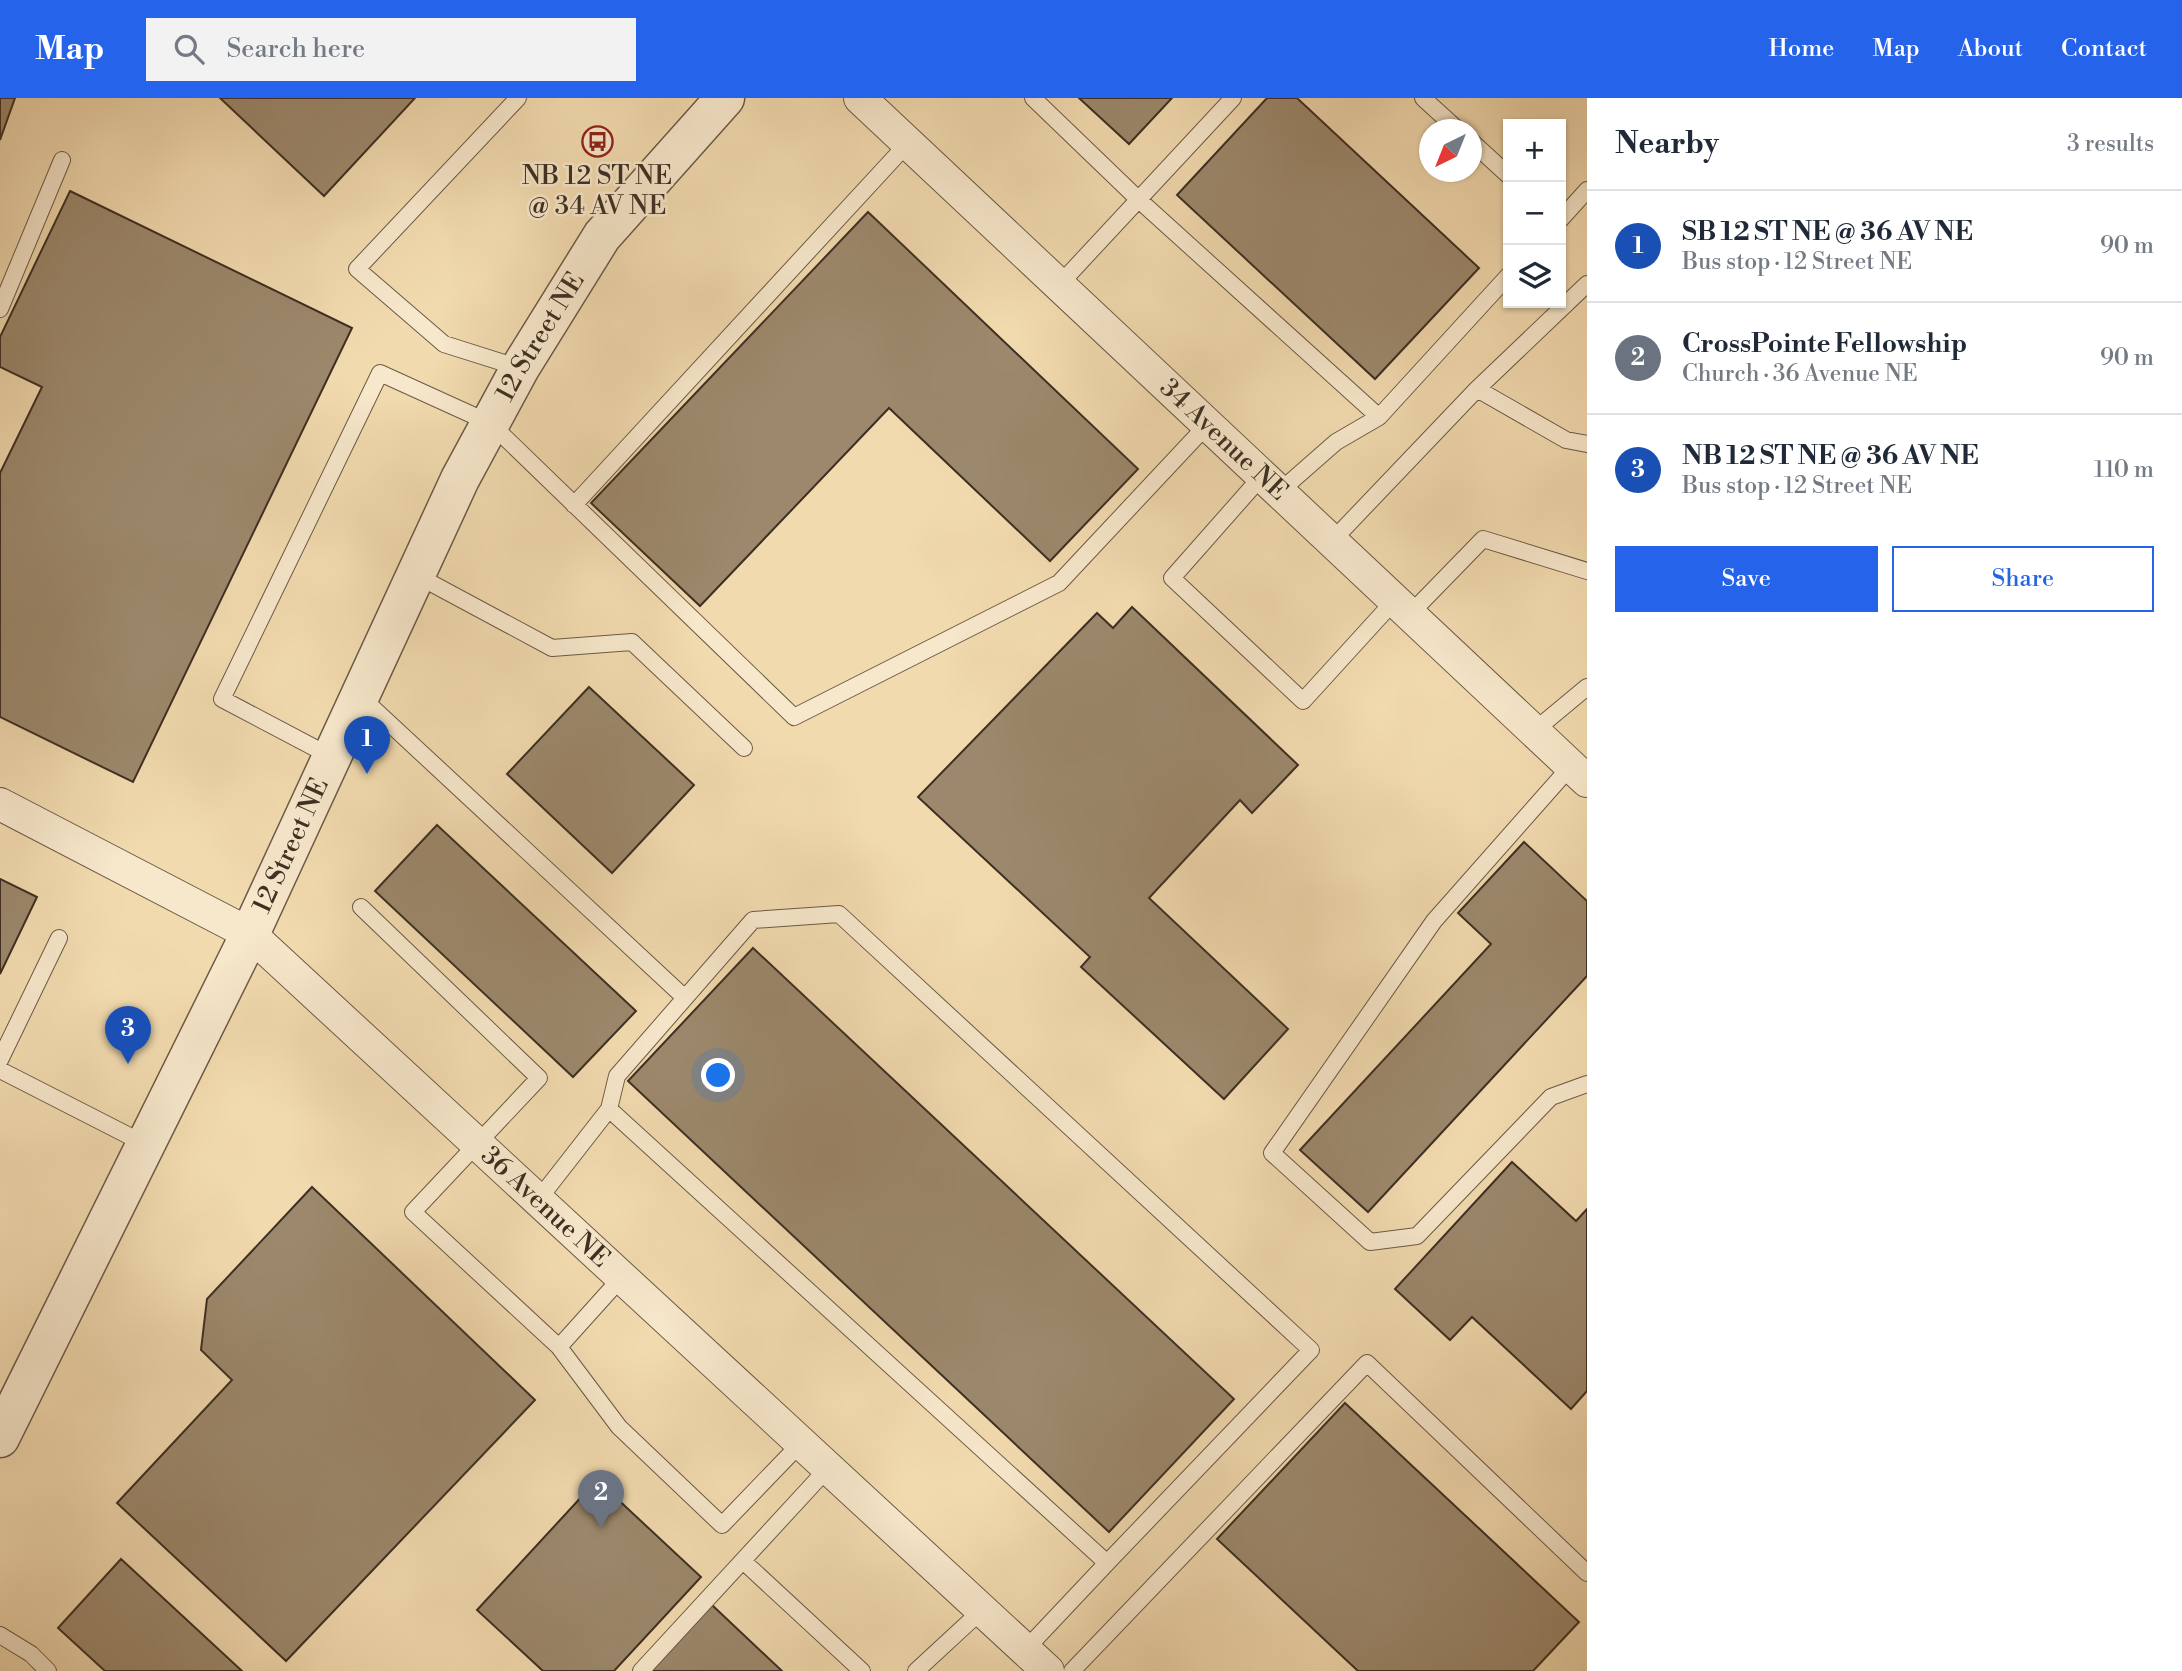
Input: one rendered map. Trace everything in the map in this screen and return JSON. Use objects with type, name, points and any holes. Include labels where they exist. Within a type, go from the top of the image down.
[{"type":"street","name":"12 Street NE","points":[[0,1438],[250,934],[416,575],[520,368],[602,236],[725,98]]},
{"type":"street","name":"34 Avenue NE","points":[[860,98],[1579,774]]},
{"type":"street","name":"36 Avenue NE","points":[[0,804],[250,934],[1048,1671]]},
{"type":"lane","points":[[518,98],[357,269],[444,344],[520,368]]},
{"type":"lane","points":[[1033,98],[1139,200],[1379,417]]},
{"type":"lane","points":[[1059,285],[1233,98]]},
{"type":"lane","points":[[1423,98],[1446,119]]},
{"type":"lane","points":[[574,505],[908,143]]},
{"type":"lane","points":[[1482,151],[1503,170]]},
{"type":"lane","points":[[0,309],[62,160]]},
{"type":"lane","points":[[1566,213],[1587,190]]},
{"type":"lane","points":[[1503,281],[1379,417],[1271,484],[1172,578],[1303,701],[1402,607],[1483,539],[1587,571]]},
{"type":"lane","points":[[1332,541],[1477,389],[1587,284]]},
{"type":"lane","points":[[332,757],[222,699],[380,373],[490,424],[794,717],[1059,583],[1208,424]]},
{"type":"lane","points":[[1477,389],[1566,440],[1587,444]]},
{"type":"lane","points":[[416,575],[552,648],[632,642],[744,748]]},
{"type":"lane","points":[[1534,731],[1587,687]]},
{"type":"lane","points":[[360,696],[685,998]]},
{"type":"lane","points":[[1579,774],[1434,921],[1272,1153],[1370,1242],[1417,1236],[1551,1097],[1587,1084]]},
{"type":"lane","points":[[361,907],[539,1078],[413,1212],[559,1347],[619,1427],[722,1525],[801,1443]]},
{"type":"lane","points":[[538,1200],[609,1109],[617,1076],[753,920],[839,914],[1311,1350],[1025,1650]]},
{"type":"lane","points":[[0,1060],[59,938]]},
{"type":"lane","points":[[0,1070],[145,1144]]},
{"type":"lane","points":[[609,1109],[1107,1563]]},
{"type":"lane","points":[[559,1347],[622,1277]]},
{"type":"lane","points":[[1072,1671],[1367,1363],[1587,1573]]},
{"type":"lane","points":[[641,1671],[828,1468]]},
{"type":"lane","points":[[743,1561],[862,1671]]},
{"type":"lane","points":[[916,1671],[982,1610]]},
{"type":"lane","points":[[0,1635],[31,1654],[48,1671]]},
{"type":"building","points":[[0,98],[15,98],[0,140]]},
{"type":"building","points":[[220,98],[415,98],[324,196]]},
{"type":"building","points":[[1079,98],[1172,98],[1129,144]]},
{"type":"building","points":[[1267,98],[1297,98],[1479,268],[1375,379],[1177,195]]},
{"type":"building","points":[[70,191],[352,328],[133,782],[0,717],[0,473],[42,387],[0,367],[0,337]]},
{"type":"building","points":[[868,212],[1138,469],[1050,561],[889,408],[700,606],[591,503]]},
{"type":"building","points":[[1132,607],[1298,765],[1252,813],[1240,800],[1149,898],[1288,1029],[1224,1099],[1081,967],[1090,957],[918,797],[1097,613],[1113,628]]},
{"type":"building","points":[[589,687],[694,785],[612,873],[507,774]]},
{"type":"building","points":[[437,825],[636,1011],[573,1077],[375,891]]},
{"type":"building","points":[[1524,842],[1587,901],[1587,976],[1368,1212],[1300,1150],[1491,944],[1458,913]]},
{"type":"building","points":[[0,879],[37,897],[0,974]]},
{"type":"building","points":[[753,948],[1234,1399],[1109,1532],[628,1081]]},
{"type":"building","points":[[1512,1162],[1576,1221],[1587,1209],[1587,1391],[1571,1409],[1472,1317],[1450,1340],[1395,1289]]},
{"type":"building","points":[[312,1187],[535,1400],[286,1661],[117,1503],[232,1380],[201,1350],[207,1299]]},
{"type":"building","points":[[1345,1403],[1579,1622],[1533,1671],[1358,1671],[1217,1539]]},
{"type":"building","points":[[597,1480],[701,1577],[614,1671],[543,1671],[477,1610]]},
{"type":"building","points":[[121,1559],[242,1671],[105,1671],[58,1628]]},
{"type":"building","points":[[712,1605],[782,1671],[649,1671]]},
{"type":"place","name":"NB 12 ST NE @ 34 AV NE","points":[[597,141]]},
{"type":"place","name":"SB 12 ST NE @ 36 AV NE","points":[[367,774]]},
{"type":"place","name":"NB 12 ST NE @ 36 AV NE","points":[[128,1064]]},
{"type":"place","name":"CrossPointe Fellowship","points":[[601,1528]]}]
